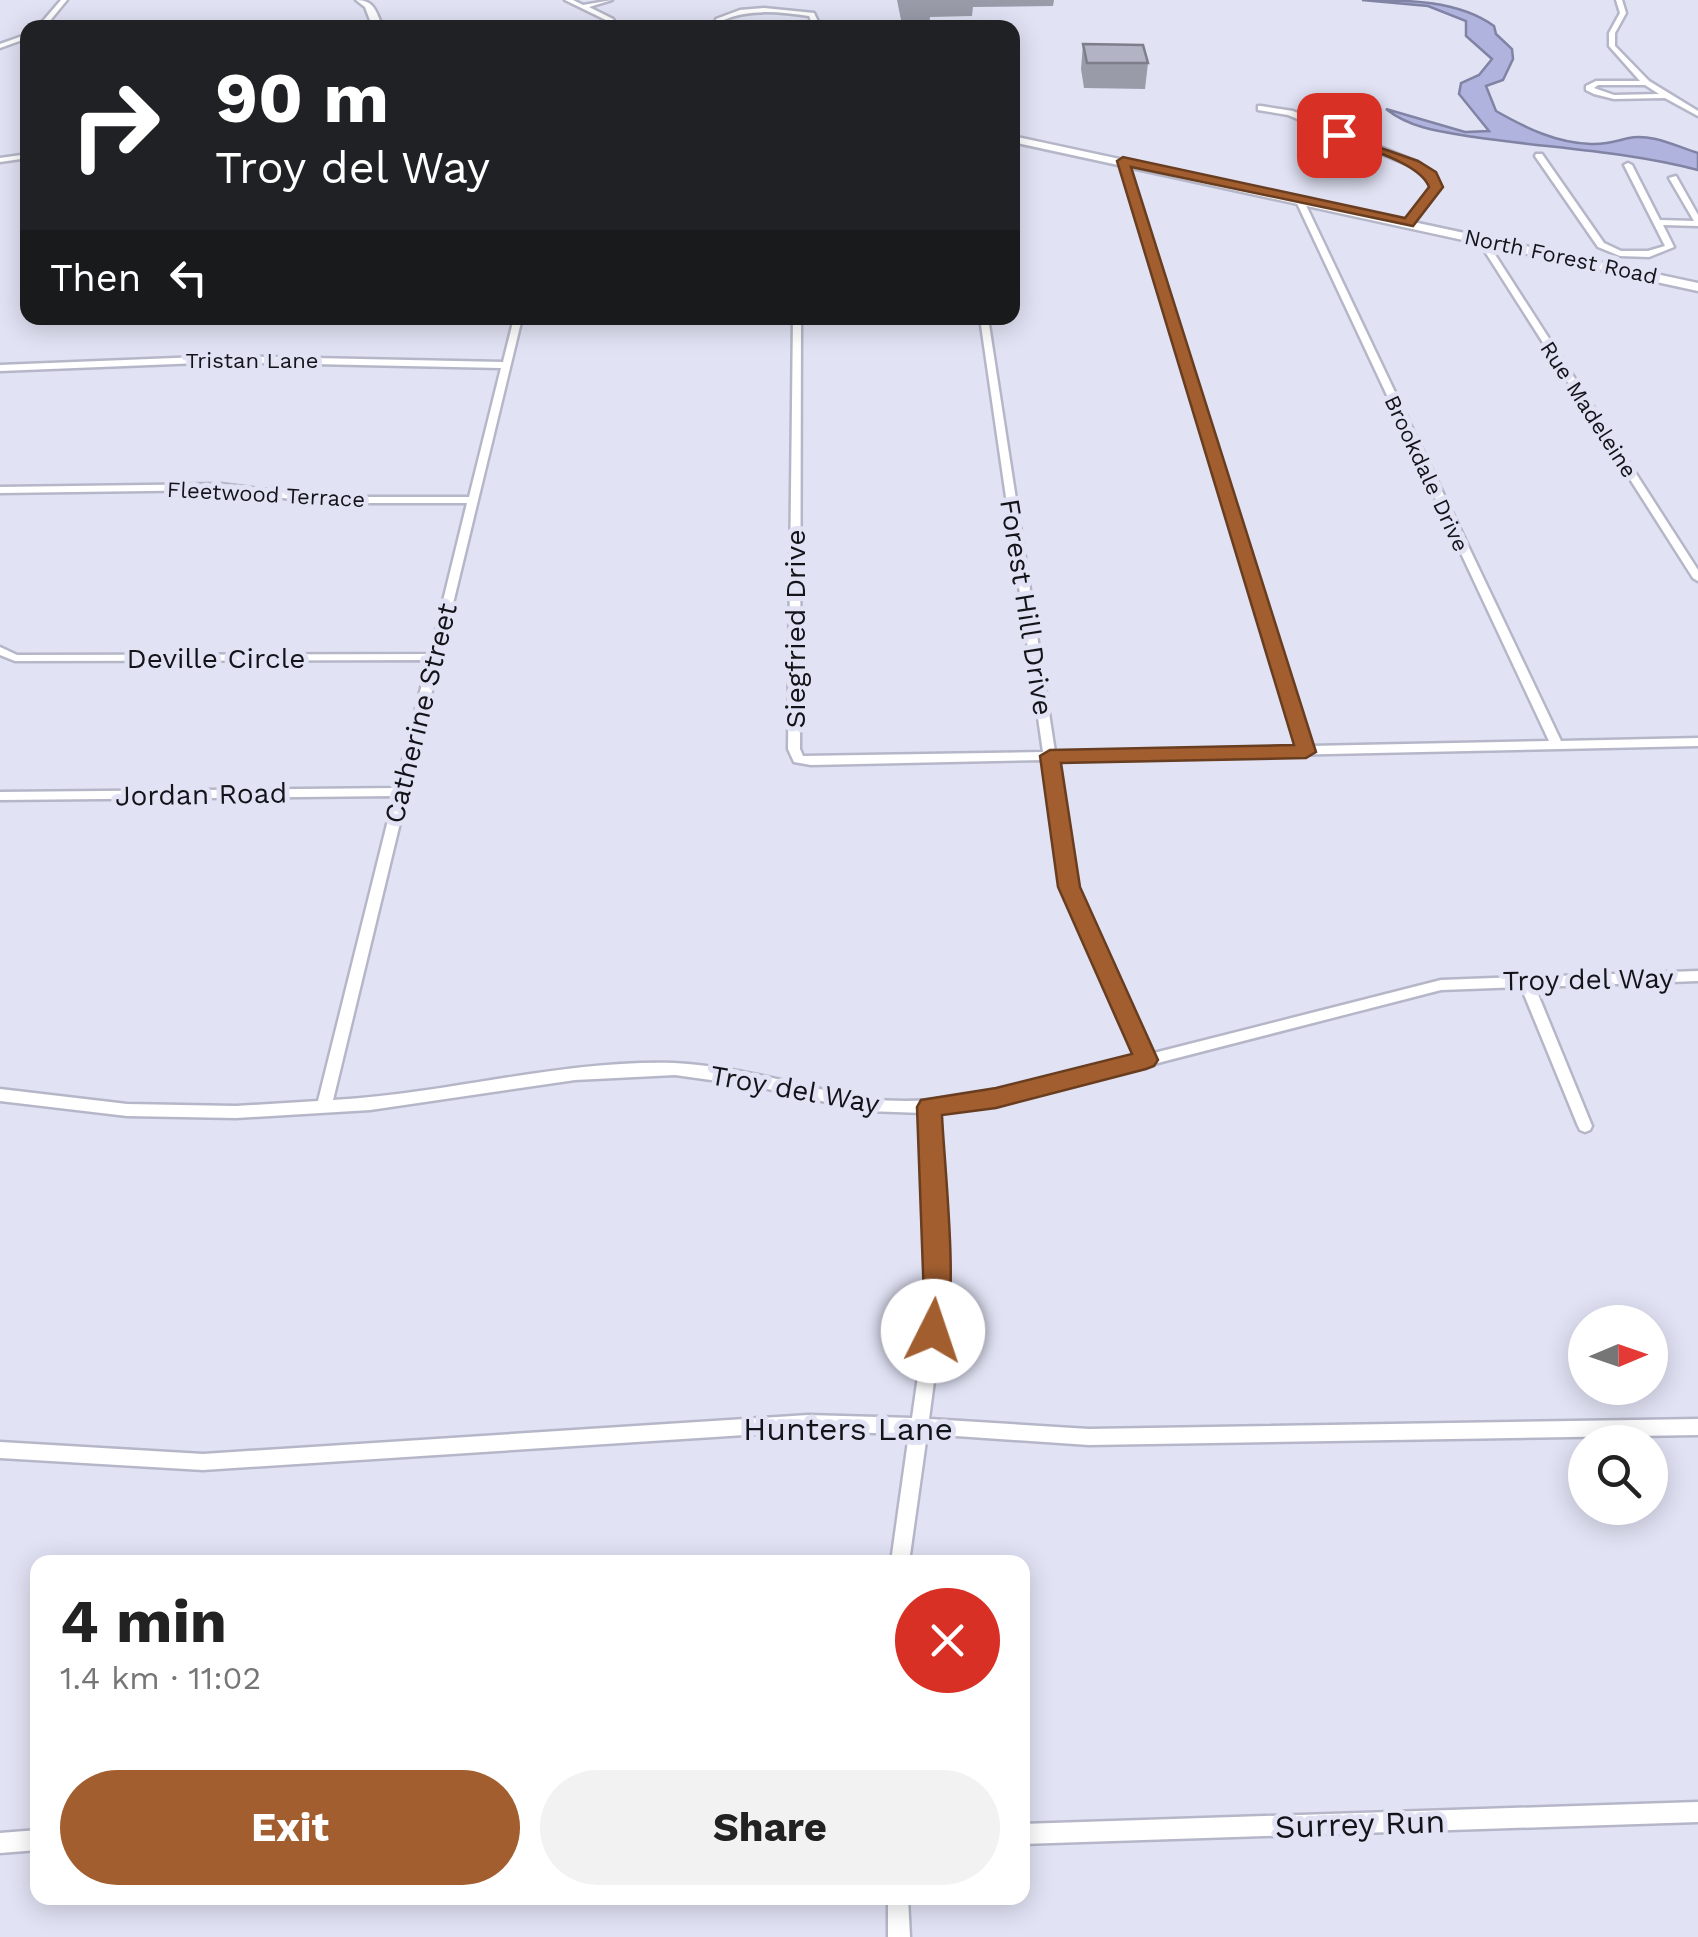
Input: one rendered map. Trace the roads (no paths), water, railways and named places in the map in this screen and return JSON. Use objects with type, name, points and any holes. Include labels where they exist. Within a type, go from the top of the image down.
[{"type":"street","points":[[47,20],[64,0]]},
{"type":"street","points":[[361,0],[370,6],[375,20]]},
{"type":"street","points":[[568,0],[612,20]]},
{"type":"street","points":[[580,7],[609,0]]},
{"type":"street","points":[[1619,0],[1623,13],[1612,32],[1612,46],[1646,83],[1698,114]]},
{"type":"street","points":[[718,20],[730,13],[751,11],[812,14],[815,20]]},
{"type":"street","points":[[1646,83],[1596,84],[1589,88],[1611,96],[1665,96]]},
{"type":"street","points":[[1261,108],[1290,113],[1432,175],[1436,187],[1408,223]]},
{"type":"street","name":"North Forest Road","points":[[1020,140],[1698,286]]},
{"type":"street","points":[[1539,156],[1601,245],[1633,254],[1662,253],[1670,247],[1628,166]]},
{"type":"street","points":[[1123,161],[1306,752]]},
{"type":"street","points":[[1673,178],[1698,223]]},
{"type":"street","name":"Brookdale Drive","points":[[1299,199],[1557,746]]},
{"type":"street","points":[[1657,222],[1698,223]]},
{"type":"street","name":"Rue Madeleine","points":[[1481,239],[1698,578]]},
{"type":"street","points":[[1633,254],[1639,274]]},
{"type":"street","points":[[1649,254],[1657,277]]},
{"type":"street","name":"Catherine Street","points":[[324,1108],[516,325]]},
{"type":"street","name":"Siegfried Drive","points":[[797,325],[794,749],[798,758],[1306,752],[1698,742]]},
{"type":"street","name":"Forest Hill Drive","points":[[985,325],[1069,887],[1146,1060]]},
{"type":"street","name":"Tristan Lane","points":[[0,368],[260,359],[505,365]]},
{"type":"street","name":"Fleetwood Terrace","points":[[0,490],[221,488],[322,500],[473,500]]},
{"type":"street","name":"Deville Circle","points":[[0,650],[15,658],[434,657]]},
{"type":"street","name":"Jordan Road","points":[[0,796],[401,792]]},
{"type":"street","name":"Troy del Way","points":[[0,1095],[181,1112],[324,1108],[575,1074],[642,1070],[715,1073],[868,1104],[930,1107],[1018,1093],[1441,985],[1698,976]]},
{"type":"street","points":[[1525,980],[1585,1126]]},
{"type":"street","points":[[901,1555],[937,1299],[930,1107]]},
{"type":"street","name":"Hunters Lane","points":[[0,1450],[203,1462],[808,1424],[920,1426],[1089,1437],[1698,1427]]},
{"type":"street","name":"Surrey Run","points":[[1030,1834],[1698,1812]]},
{"type":"street","points":[[0,1843],[30,1841]]},
{"type":"street","points":[[898,1905],[899,1937]]},
{"type":"water","points":[[1362,0],[1448,6],[1494,26],[1496,34],[1512,49],[1513,59],[1503,80],[1486,86],[1496,111],[1519,123],[1553,138],[1578,143],[1655,139],[1698,153],[1698,170],[1615,154],[1451,133],[1406,121],[1386,109],[1465,132],[1489,131],[1459,94],[1461,83],[1479,75],[1492,59],[1466,36],[1466,21],[1428,6]]}]
